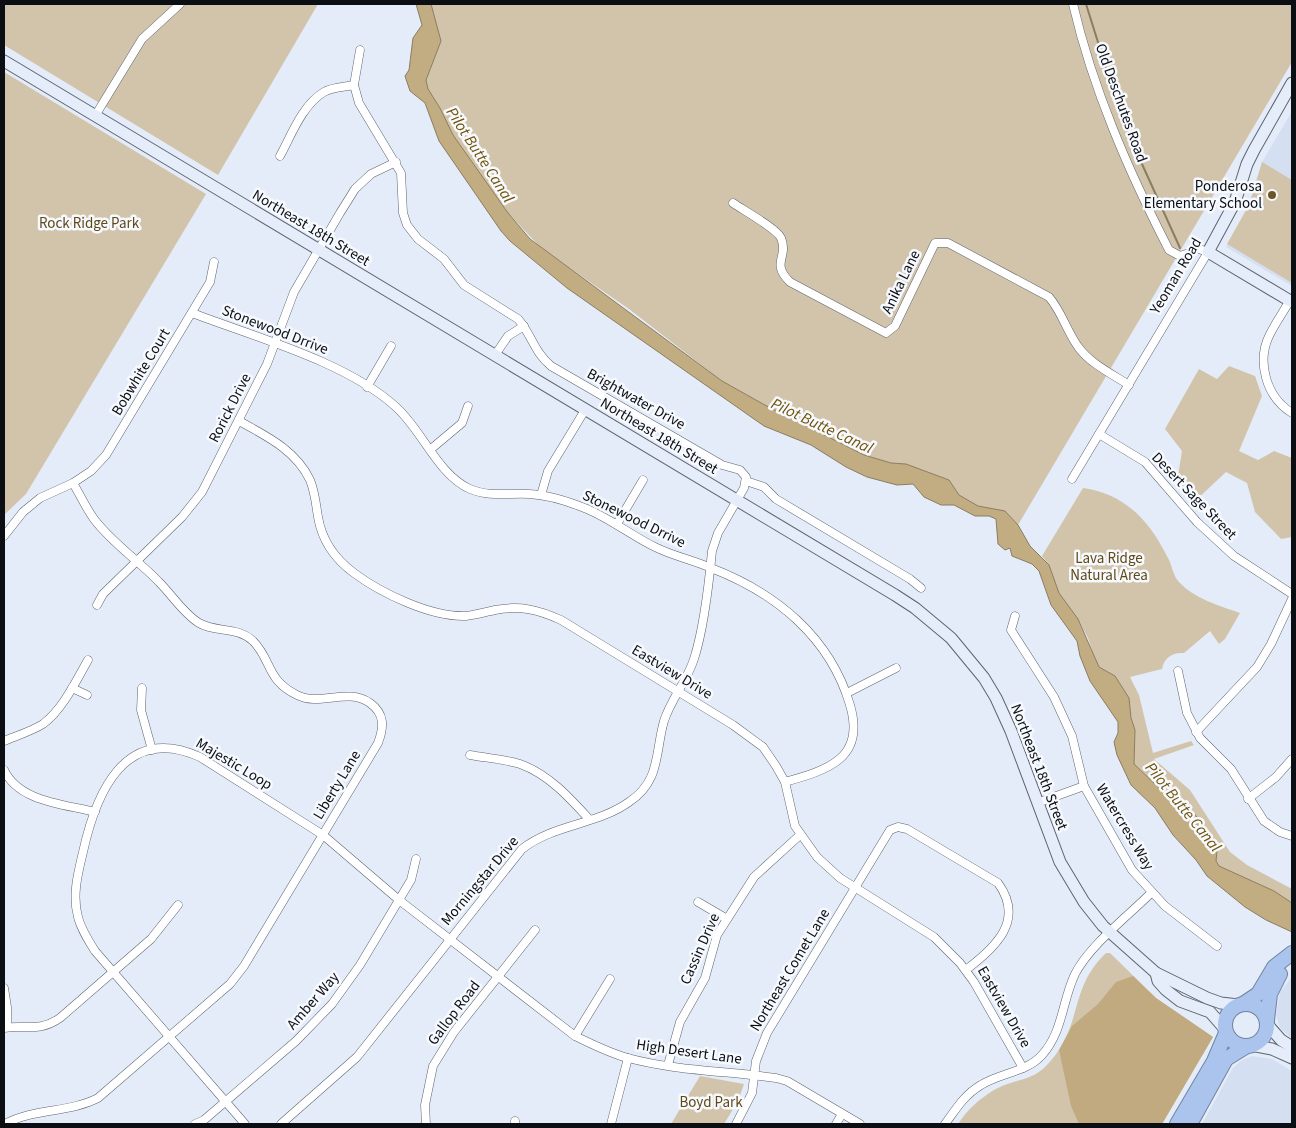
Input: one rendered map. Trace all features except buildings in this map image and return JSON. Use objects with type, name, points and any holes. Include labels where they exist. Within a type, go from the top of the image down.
[{"type":"highway","points":[[1177,1124],[1214,1061],[1226,1031],[1228,1014],[1240,1004],[1258,994],[1274,968],[1292,954]]},
{"type":"highway","points":[[1190,1124],[1226,1058],[1260,1041],[1265,1035],[1270,994],[1292,954]]},
{"type":"highway","points":[[1240,1004],[1249,1003],[1260,1009],[1267,1022]]},
{"type":"highway","points":[[1226,1031],[1234,1043],[1249,1046]]},
{"type":"main road","name":"Northeast 18th Street","points":[[4,62],[915,608],[951,638],[973,662],[996,698],[1011,731],[1060,862],[1071,883],[1110,933],[1156,973],[1213,1000],[1240,1004]]},
{"type":"main road","name":"Yeoman Road","points":[[1208,252],[1235,202],[1250,157],[1292,83]]},
{"type":"main road","points":[[1208,252],[1291,301]]},
{"type":"main road","name":"Northeast 18th Street","points":[[1156,973],[1158,981],[1166,990],[1180,1001],[1210,1012],[1226,1031]]},
{"type":"main road","points":[[1267,1022],[1281,1040],[1292,1047]]},
{"type":"main road","points":[[1249,1046],[1272,1049],[1292,1058]]},
{"type":"street","points":[[95,116],[142,39],[180,4]]},
{"type":"street","name":"Old Deschutes Road","points":[[1073,4],[1091,68],[1108,114],[1136,182],[1169,250],[1180,256],[1189,254],[1196,248],[1208,252]]},
{"type":"street","name":"Brightwater Drive","points":[[360,50],[354,85],[359,103],[396,162],[403,184],[403,214],[412,233],[444,260],[464,285],[511,313],[524,326],[534,348],[551,366],[722,465],[740,470],[746,477],[746,481],[764,487],[776,499],[910,579],[921,588]]},
{"type":"street","points":[[280,156],[305,112],[315,99],[325,91],[354,85]]},
{"type":"street","name":"Rorick Drive","points":[[97,605],[103,594],[195,502],[239,420],[276,344],[294,292],[318,250],[355,189],[371,174],[396,162]]},
{"type":"street","name":"Anika Lane","points":[[733,203],[780,236],[784,248],[780,266],[782,273],[790,282],[886,333],[895,326],[935,243],[948,243],[1049,297],[1059,309],[1078,347],[1088,359],[1129,385]]},
{"type":"street","name":"Yeoman Road","points":[[1072,479],[1208,252]]},
{"type":"street","name":"Bobwhite Court","points":[[4,536],[19,517],[40,498],[73,483],[91,471],[106,455],[210,282],[214,262]]},
{"type":"street","points":[[1291,301],[1270,334],[1264,357],[1266,378],[1273,394],[1292,413]]},
{"type":"street","name":"Stonewood Drrive","points":[[192,313],[276,344],[331,367],[368,387],[396,407],[431,448],[446,471],[469,488],[484,493],[540,495],[586,508],[617,524],[654,547],[711,568],[762,593],[788,611],[804,624],[828,656],[847,693],[855,722],[853,738],[846,752],[834,765],[820,772],[785,782]]},
{"type":"street","points":[[495,356],[508,336],[524,326]]},
{"type":"street","points":[[368,387],[391,346]]},
{"type":"street","points":[[431,448],[462,423],[468,406]]},
{"type":"street","points":[[540,495],[548,471],[585,410]]},
{"type":"street","name":"Eastview Drive","points":[[239,420],[275,442],[300,464],[310,481],[323,533],[332,553],[342,564],[378,588],[398,598],[444,613],[466,616],[514,607],[529,608],[545,613],[561,620],[679,692],[747,734],[763,747],[785,782],[791,811],[800,835],[829,870],[922,929],[967,969],[1023,1068]]},
{"type":"street","name":"Desert Sage Street","points":[[1099,434],[1145,462],[1197,522],[1234,556],[1292,594]]},
{"type":"street","points":[[617,524],[643,480]]},
{"type":"street","points":[[736,500],[746,481]]},
{"type":"street","name":"Liberty Lane","points":[[5,1124],[26,1116],[73,1108],[98,1098],[219,995],[244,966],[378,743],[383,730],[383,719],[378,709],[361,698],[349,696],[310,700],[286,690],[270,672],[260,649],[252,640],[234,630],[200,623],[138,560],[93,518],[73,483]]},
{"type":"street","name":"Morningstar Drive","points":[[281,1124],[357,1057],[522,849],[535,839],[549,832],[589,819],[629,802],[648,783],[659,756],[664,722],[669,708],[694,660],[711,568],[712,550],[718,533],[736,500]]},
{"type":"street","points":[[1196,732],[1257,667],[1271,644],[1292,599]]},
{"type":"street","name":"Watercress Way","points":[[1015,616],[1011,630],[1054,697],[1072,736],[1084,786],[1123,856],[1151,893],[1217,946]]},
{"type":"street","points":[[4,741],[43,723],[57,709],[72,688],[88,660]]},
{"type":"street","points":[[847,693],[896,668]]},
{"type":"street","points":[[1178,671],[1187,713],[1196,732],[1206,746],[1231,769],[1264,821],[1280,832],[1292,836]]},
{"type":"street","points":[[72,688],[87,695]]},
{"type":"street","points":[[142,688],[141,710],[152,750]]},
{"type":"street","name":"Majestic Loop","points":[[245,1124],[171,1036],[112,972],[84,934],[78,917],[75,898],[84,846],[95,812],[114,772],[139,754],[152,750],[185,750],[200,757],[323,835],[399,900],[450,940]]},
{"type":"street","points":[[470,755],[519,764],[535,771],[552,783],[589,819]]},
{"type":"street","points":[[1248,798],[1276,777],[1292,759]]},
{"type":"street","points":[[4,770],[11,782],[30,796],[95,812]]},
{"type":"street","points":[[4,789],[11,782]]},
{"type":"street","points":[[1037,803],[1084,786]]},
{"type":"street","name":"Northeast Comet Lane","points":[[736,1124],[752,1093],[760,1048],[767,1033],[890,830],[898,827],[907,829],[998,883],[1008,900],[1008,919],[996,945],[967,969]]},
{"type":"street","name":"Cassin Drive","points":[[668,1066],[680,1022],[705,978],[717,936],[754,877],[800,835]]},
{"type":"street","name":"Amber Way","points":[[194,1124],[204,1120],[226,1102],[296,1041],[332,1004],[360,965],[411,880],[416,859]]},
{"type":"street","points":[[945,1124],[971,1091],[988,1081],[1023,1068],[1042,1056],[1051,1044],[1076,972],[1094,949],[1151,893]]},
{"type":"street","points":[[698,902],[727,919]]},
{"type":"street","points":[[4,988],[8,1007],[5,1028],[23,1029],[51,1024],[151,939],[178,905]]},
{"type":"street","name":"Gallop Road","points":[[426,1124],[425,1105],[433,1066],[454,1032],[535,930]]},
{"type":"street","name":"High Desert Lane","points":[[450,940],[576,1036],[601,1049],[628,1058],[668,1066],[755,1075],[787,1081],[860,1124]]},
{"type":"street","points":[[576,1036],[610,979]]},
{"type":"street","points":[[611,1124],[628,1058]]},
{"type":"street","points":[[836,1124],[842,1114]]},
{"type":"street","points":[[26,1116],[29,1124]]},
{"type":"shaded area","name":"Ponderosa Elementary School","points":[[1292,111],[1292,286],[1226,247],[1249,205],[1262,162]]},
{"type":"shaded area","points":[[1133,976],[1156,998],[1213,1037],[1162,1124],[1079,1124],[1071,1106],[1059,1050],[1072,1026],[1098,1004],[1116,982]]},
{"type":"shaded area","points":[[1292,977],[1292,1039],[1280,1028],[1276,1015],[1280,992]]},
{"type":"shaded area","points":[[1252,1056],[1272,1059],[1292,1071],[1292,1124],[1202,1124],[1233,1068],[1242,1060]]},
{"type":"green space","points":[[4,4],[318,4],[218,175],[4,45]]},
{"type":"green space","points":[[431,4],[1292,4],[1292,62],[1018,525],[1005,511],[978,506],[966,500],[959,495],[949,480],[906,464],[891,463],[864,455],[722,381],[629,309],[542,249],[508,213],[453,135],[428,89],[426,80],[441,41]]},
{"type":"green space","name":"Rock Ridge Park","points":[[4,72],[206,194],[26,494],[4,515]]},
{"type":"green space","name":"Ponderosa Elementary School","points":[[1262,162],[1292,180],[1292,283],[1227,244],[1249,205]]},
{"type":"green space","points":[[1229,366],[1255,376],[1262,396],[1239,451],[1258,460],[1274,451],[1292,458],[1292,537],[1281,539],[1255,512],[1247,483],[1226,472],[1194,502],[1177,482],[1182,451],[1165,429],[1199,369],[1217,379]]},
{"type":"green space","name":"Lava Ridge Natural Area","points":[[1083,488],[1111,496],[1134,511],[1161,544],[1175,577],[1185,588],[1207,601],[1240,613],[1225,639],[1219,644],[1210,631],[1184,653],[1169,656],[1162,669],[1130,677],[1139,695],[1153,753],[1191,741],[1194,745],[1154,759],[1190,790],[1230,852],[1247,865],[1292,889],[1292,903],[1274,891],[1219,866],[1216,861],[1217,851],[1204,826],[1192,811],[1159,788],[1134,764],[1135,730],[1131,718],[1129,698],[1115,676],[1099,667],[1088,638],[1078,619],[1059,593],[1049,565],[1042,556]]},
{"type":"green space","points":[[1106,953],[1110,953],[1156,998],[1213,1037],[1162,1124],[958,1124],[969,1109],[989,1093],[1032,1076],[1046,1066],[1053,1058],[1068,1032],[1087,979]]},
{"type":"green space","name":"Boyd Park","points":[[700,1076],[744,1084],[738,1101],[724,1124],[671,1124]]},
{"type":"water","name":"Pilot Butte Canal","points":[[416,4],[431,4],[441,41],[426,80],[428,89],[453,135],[508,213],[530,239],[722,381],[864,455],[891,463],[906,464],[949,480],[959,495],[978,506],[1005,511],[1018,525],[1030,546],[1049,565],[1059,593],[1078,619],[1099,667],[1115,676],[1129,698],[1131,718],[1135,730],[1134,764],[1159,788],[1192,811],[1204,826],[1217,851],[1216,861],[1219,866],[1274,891],[1292,903],[1292,932],[1266,920],[1245,907],[1207,876],[1196,860],[1173,835],[1155,808],[1131,785],[1117,755],[1114,742],[1118,733],[1118,722],[1090,681],[1080,656],[1077,641],[1051,605],[1039,571],[1032,564],[1012,556],[1010,548],[1005,550],[998,544],[996,519],[989,516],[975,516],[954,505],[941,505],[924,497],[913,484],[897,485],[867,477],[846,467],[811,445],[764,426],[567,288],[510,241],[501,231],[439,141],[425,103],[410,91],[405,76],[409,70],[413,38],[422,25]]},
{"type":"waterway","points":[[1086,4],[1123,122],[1180,248]]},
{"type":"place","name":"Ponderosa Elementary School","points":[[1272,195]]}]
